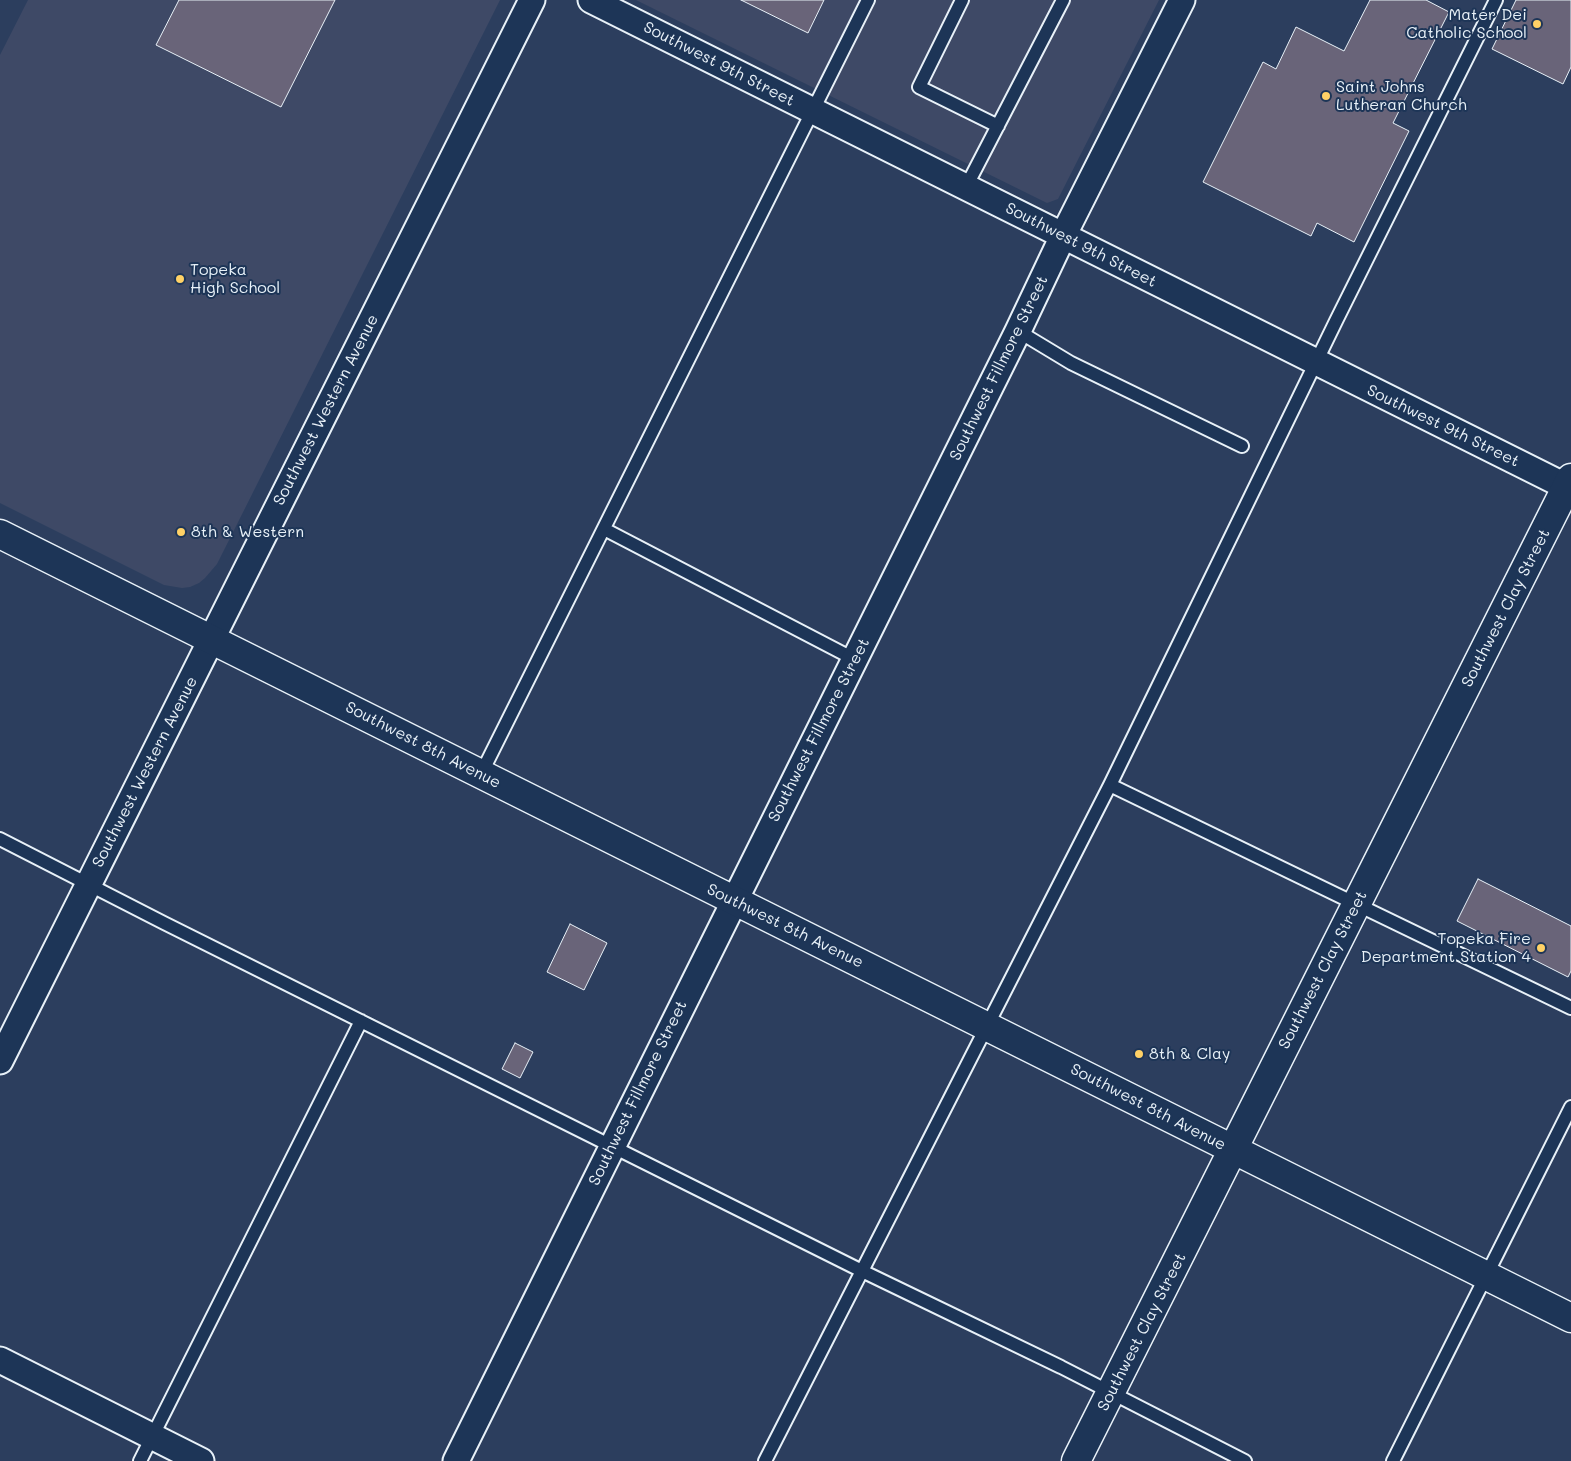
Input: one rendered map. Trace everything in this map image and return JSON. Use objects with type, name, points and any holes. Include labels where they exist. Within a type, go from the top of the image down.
[{"type":"street","name":"Southwest Western Avenue","points":[[0,1061],[532,0]]},
{"type":"street","name":"Southwest 9th Street","points":[[591,0],[1316,362],[1570,485]]},
{"type":"street","name":"Southwest Fillmore Street","points":[[456,1461],[1018,331],[1063,236],[1182,0]]},
{"type":"street","name":"Southwest Clay Street","points":[[1076,1461],[1356,904],[1570,485]]},
{"type":"street","name":"Southwest 8th Avenue","points":[[0,534],[1571,1318]]},
{"type":"street","points":[[0,1360],[201,1461]]},
{"type":"lane","points":[[481,774],[868,0]]},
{"type":"lane","points":[[962,0],[919,87],[998,126]]},
{"type":"lane","points":[[966,187],[1063,0]]},
{"type":"lane","points":[[765,1461],[1110,785],[1316,362],[1496,0]]},
{"type":"lane","points":[[1018,331],[1070,363],[1242,446]]},
{"type":"lane","points":[[604,528],[854,659]]},
{"type":"lane","points":[[1110,785],[1571,1008]]},
{"type":"lane","points":[[0,838],[612,1147],[862,1271],[1062,1367],[1245,1461]]},
{"type":"lane","points":[[140,1461],[361,1021]]},
{"type":"lane","points":[[1393,1461],[1571,1107]]},
{"type":"shaded area","name":"Topeka High School","points":[[28,0],[500,0],[217,564],[205,578],[190,587],[182,588],[164,585],[0,503],[0,55]]},
{"type":"shaded area","points":[[636,0],[1159,0],[1058,199],[1047,203]]},
{"type":"building","points":[[179,0],[335,0],[281,107],[156,45]]},
{"type":"building","points":[[741,0],[824,0],[808,33]]},
{"type":"building","name":"Saint Johns Lutheran Church","points":[[1370,0],[1426,0],[1449,12],[1393,123],[1409,131],[1354,242],[1317,223],[1311,236],[1203,182],[1263,62],[1276,69],[1296,27],[1344,51]]},
{"type":"building","name":"Mater Dei Catholic School","points":[[1516,0],[1571,0],[1571,67],[1563,84],[1492,49]]},
{"type":"building","name":"Topeka Fire Department Station 4","points":[[1478,879],[1571,926],[1571,971],[1568,977],[1457,921]]},
{"type":"building","points":[[570,924],[607,943],[584,990],[547,972]]},
{"type":"building","points":[[515,1043],[533,1052],[520,1078],[502,1069]]},
{"type":"place","name":"Mater Dei Catholic School","points":[[1537,24]]},
{"type":"place","name":"Saint Johns Lutheran Church","points":[[1326,96]]},
{"type":"place","name":"Topeka High School","points":[[180,279]]},
{"type":"place","name":"8th & Western","points":[[181,532]]},
{"type":"place","name":"Topeka Fire Department Station 4","points":[[1541,948]]},
{"type":"place","name":"8th & Clay","points":[[1139,1054]]}]
